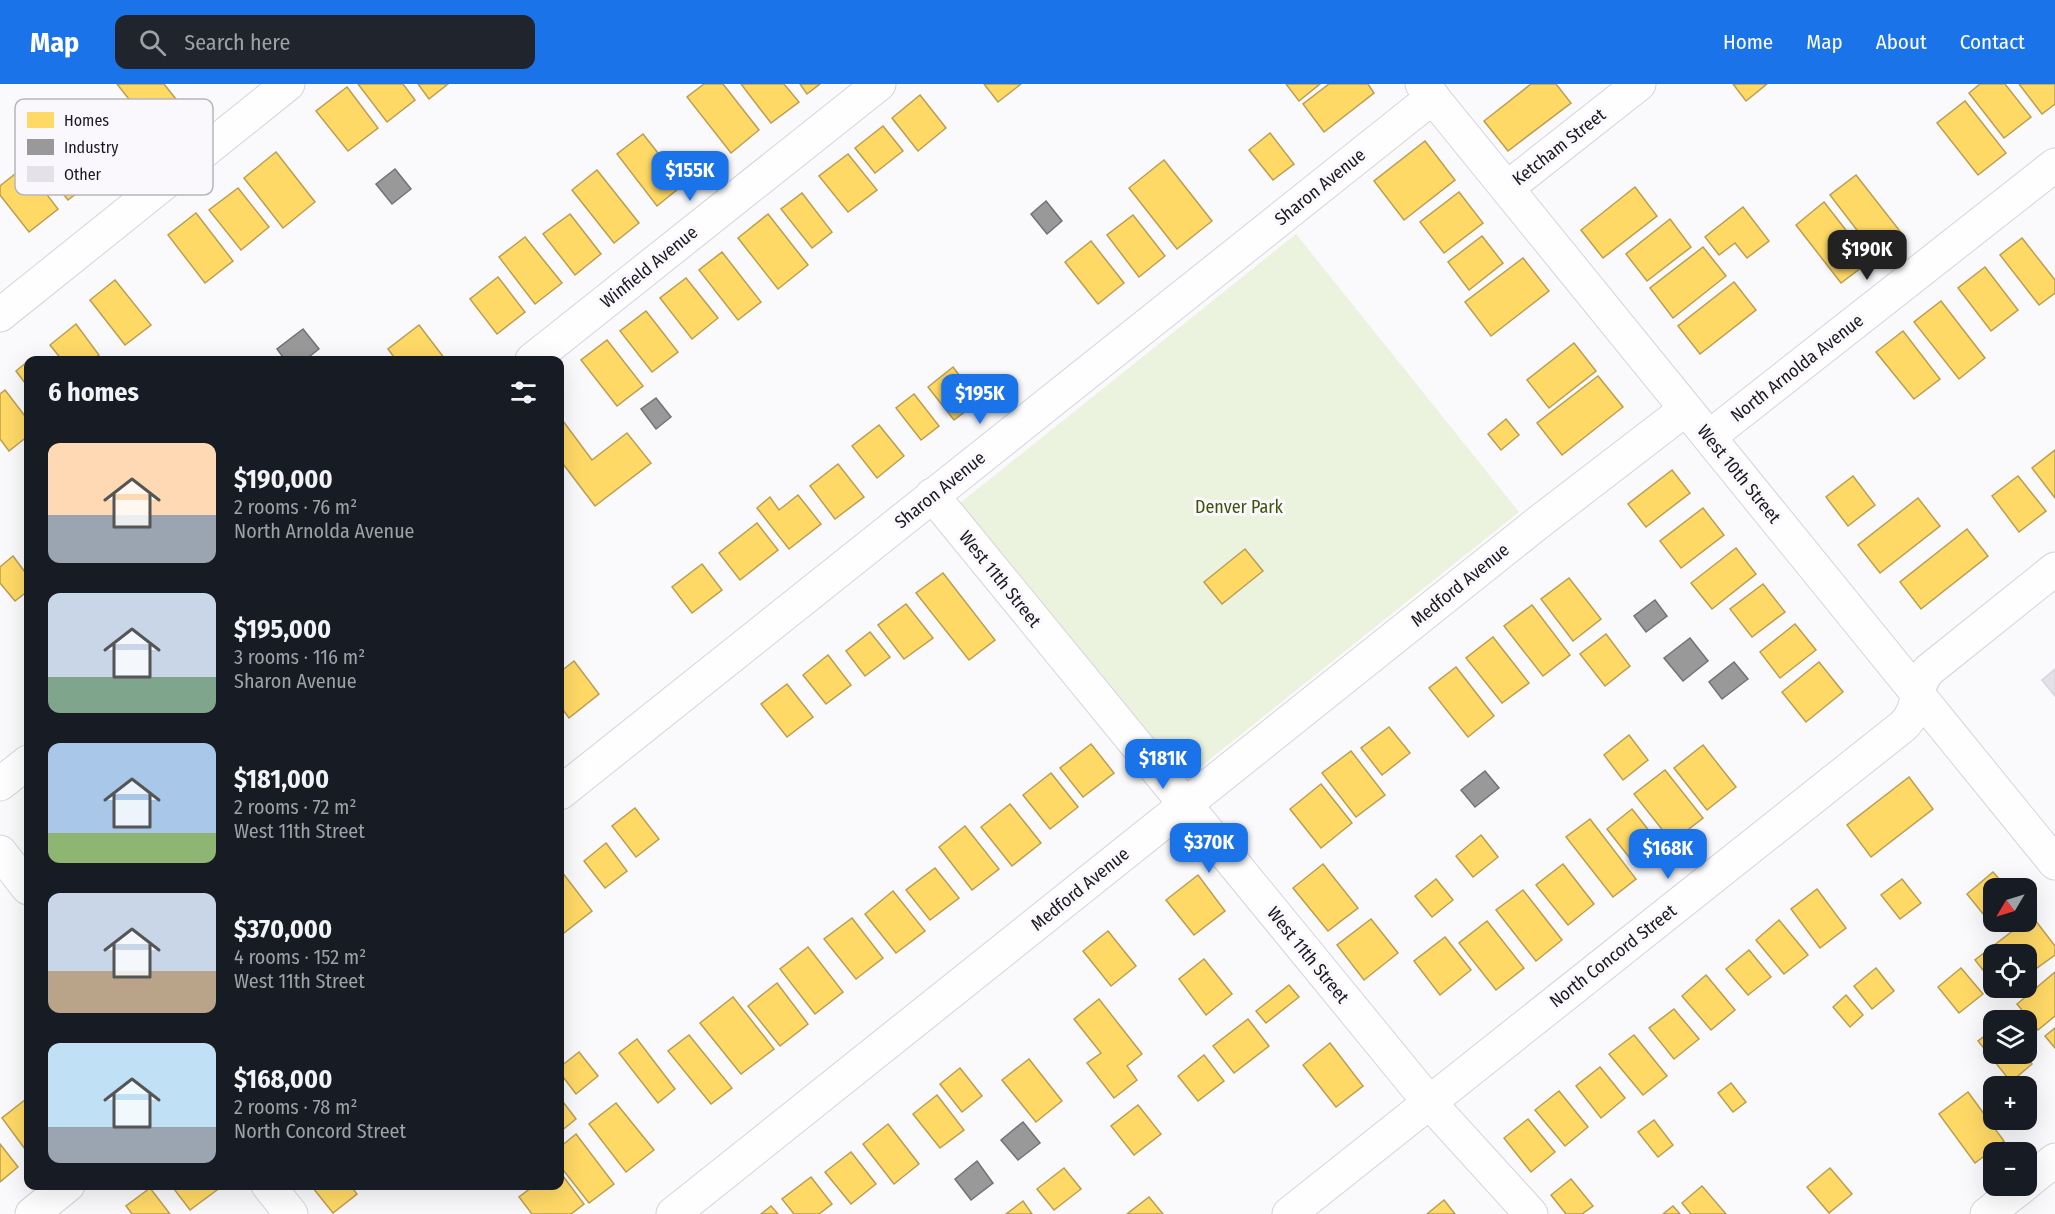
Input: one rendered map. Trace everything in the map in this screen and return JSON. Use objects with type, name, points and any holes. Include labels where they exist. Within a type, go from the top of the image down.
[{"type":"street","points":[[213,144],[288,84]]},
{"type":"street","name":"Winfield Avenue","points":[[537,356],[879,84]]},
{"type":"street","name":"Ketcham Street","points":[[1507,188],[1639,84]]},
{"type":"street","name":"West 10th Street","points":[[1427,90],[2055,863]]},
{"type":"street","name":"Sharon Avenue","points":[[564,790],[932,495],[1427,90]]},
{"type":"street","name":"North Arnolda Avenue","points":[[1709,437],[2055,165]]},
{"type":"street","points":[[0,315],[150,195]]},
{"type":"street","name":"Medford Avenue","points":[[673,1214],[1539,522],[1686,409]]},
{"type":"street","name":"West 11th Street","points":[[932,495],[1429,1102],[1531,1214]]},
{"type":"street","name":"North Concord Street","points":[[1289,1214],[1903,726],[1915,710],[1921,681],[1929,670],[2055,569]]},
{"type":"street","points":[[0,784],[24,765]]},
{"type":"street","points":[[0,852],[24,883]]},
{"type":"street","points":[[2037,1174],[2055,1160]]},
{"type":"street","points":[[32,1214],[62,1190]]},
{"type":"street","points":[[272,1190],[291,1214]]},
{"type":"street","points":[[1987,1214],[2010,1196]]},
{"type":"green space","name":"Denver Park","points":[[1296,234],[1519,512],[1183,781],[960,503]]},
{"type":"building: Homes","points":[[117,84],[164,84],[176,99],[129,99]]},
{"type":"building: Homes","points":[[358,84],[403,84],[415,100],[387,122]]},
{"type":"building: Homes","points":[[418,84],[448,84],[429,99]]},
{"type":"building: Homes","points":[[704,84],[723,84],[759,130],[731,153],[687,97]]},
{"type":"building: Homes","points":[[741,84],[784,84],[799,102],[771,123]]},
{"type":"building: Homes","points":[[800,84],[820,84],[807,94]]},
{"type":"building: Homes","points":[[984,84],[1021,84],[998,102]]},
{"type":"building: Homes","points":[[1286,84],[1320,84],[1299,101]]},
{"type":"building: Homes","points":[[1329,84],[1368,84],[1374,93],[1324,132],[1303,104]]},
{"type":"building: Homes","points":[[1531,84],[1556,84],[1571,103],[1508,151],[1484,121]]},
{"type":"building: Homes","points":[[1733,84],[1767,84],[1746,101]]},
{"type":"building: Homes","points":[[1980,84],[2005,84],[2031,117],[2004,138],[1969,93]]},
{"type":"building: Homes","points":[[2019,84],[2055,84],[2055,104],[2042,114]]},
{"type":"building: Homes","points":[[347,87],[378,128],[348,151],[316,111]]},
{"type":"building: Homes","points":[[920,95],[946,128],[918,151],[892,118]]},
{"type":"building: Homes","points":[[1965,101],[2006,153],[1978,175],[1937,123]]},
{"type":"building: Homes","points":[[883,126],[903,151],[875,173],[855,148]]},
{"type":"building: Homes","points":[[1270,133],[1294,164],[1273,180],[1249,150]]},
{"type":"building: Homes","points":[[643,134],[683,185],[657,206],[617,154]]},
{"type":"building: Homes","points":[[1425,141],[1455,180],[1404,220],[1374,181]]},
{"type":"building: Homes","points":[[276,152],[315,202],[283,228],[244,178]]},
{"type":"building: Homes","points":[[848,154],[877,190],[848,212],[819,176]]},
{"type":"building: Homes","points":[[1164,160],[1212,221],[1177,249],[1129,188]]},
{"type":"building: Homes","points":[[597,170],[639,223],[614,243],[572,190]]},
{"type":"building: Homes","points":[[15,174],[15,195],[47,195],[58,209],[29,232],[0,195],[0,186]]},
{"type":"building: Homes","points":[[1856,175],[1903,235],[1876,255],[1830,195]]},
{"type":"building: Homes","points":[[1635,187],[1657,216],[1603,258],[1581,230]]},
{"type":"building: Homes","points":[[238,188],[269,227],[241,250],[209,210]]},
{"type":"building: Homes","points":[[1459,192],[1483,223],[1444,253],[1420,222]]},
{"type":"building: Homes","points":[[802,193],[832,232],[812,248],[781,209]]},
{"type":"building: Homes","points":[[64,195],[74,195],[68,200]]},
{"type":"building: Homes","points":[[1824,202],[1870,261],[1841,283],[1796,225]]},
{"type":"building: Homes","points":[[1743,207],[1769,241],[1747,258],[1735,243],[1719,255],[1705,237]]},
{"type":"building: Homes","points":[[196,213],[233,261],[205,283],[168,235]]},
{"type":"building: Homes","points":[[570,214],[601,254],[575,275],[543,234]]},
{"type":"building: Homes","points":[[768,214],[808,265],[778,289],[738,238]]},
{"type":"building: Homes","points":[[1133,215],[1165,256],[1139,277],[1107,235]]},
{"type":"building: Homes","points":[[1670,219],[1691,247],[1647,281],[1626,254]]},
{"type":"building: Homes","points":[[1482,236],[1503,263],[1469,290],[1448,262]]},
{"type":"building: Homes","points":[[525,237],[562,283],[535,304],[499,257]]},
{"type":"building: Homes","points":[[2022,238],[2055,280],[2055,293],[2039,305],[2000,255]]},
{"type":"building: Homes","points":[[1091,241],[1124,283],[1098,304],[1065,262]]},
{"type":"building: Homes","points":[[1703,247],[1726,276],[1673,318],[1650,288]]},
{"type":"building: Homes","points":[[722,252],[761,302],[738,320],[699,270]]},
{"type":"building: Homes","points":[[1523,258],[1549,291],[1491,336],[1465,302]]},
{"type":"building: Homes","points":[[1985,267],[2018,310],[1991,331],[1958,288]]},
{"type":"building: Homes","points":[[498,277],[525,312],[497,334],[470,299]]},
{"type":"building: Homes","points":[[686,278],[718,318],[692,339],[660,298]]},
{"type":"building: Homes","points":[[115,280],[151,325],[125,345],[90,300]]},
{"type":"building: Homes","points":[[1734,282],[1756,310],[1700,354],[1678,326]]},
{"type":"building: Homes","points":[[1941,301],[1985,358],[1959,379],[1914,322]]},
{"type":"building: Homes","points":[[646,311],[678,352],[652,372],[620,331]]},
{"type":"building: Homes","points":[[76,324],[99,355],[59,356],[50,345]]},
{"type":"building: Homes","points":[[419,325],[443,356],[393,356],[388,349]]},
{"type":"building: Homes","points":[[1903,331],[1940,379],[1914,399],[1876,352]]},
{"type":"building: Homes","points":[[607,340],[643,386],[617,406],[581,360]]},
{"type":"building: Homes","points":[[1574,343],[1596,371],[1549,408],[1527,380]]},
{"type":"building: Homes","points":[[24,364],[24,382],[16,371]]},
{"type":"building: Homes","points":[[953,367],[979,401],[954,420],[928,387]]},
{"type":"building: Homes","points":[[1598,376],[1623,407],[1562,455],[1537,423]]},
{"type":"building: Homes","points":[[5,390],[24,415],[24,439],[9,451],[0,439],[0,394]]},
{"type":"building: Homes","points":[[914,394],[939,426],[921,440],[896,408]]},
{"type":"building: Homes","points":[[1506,419],[1519,435],[1501,450],[1488,434]]},
{"type":"building: Homes","points":[[564,422],[592,460],[627,433],[651,463],[595,506],[564,465]]},
{"type":"building: Homes","points":[[879,425],[904,456],[877,478],[852,446]]},
{"type":"building: Homes","points":[[2055,450],[2055,498],[2032,468]]},
{"type":"building: Homes","points":[[838,464],[864,497],[835,519],[810,486]]},
{"type":"building: Homes","points":[[1672,470],[1690,493],[1646,527],[1628,504]]},
{"type":"building: Homes","points":[[1853,476],[1875,505],[1848,526],[1826,497]]},
{"type":"building: Homes","points":[[2018,476],[2046,511],[2019,532],[1992,496]]},
{"type":"building: Homes","points":[[798,495],[821,524],[789,549],[757,508],[770,497],[779,510]]},
{"type":"building: Homes","points":[[1918,498],[1940,526],[1880,573],[1858,545]]},
{"type":"building: Homes","points":[[1703,508],[1724,535],[1681,568],[1660,541]]},
{"type":"building: Homes","points":[[757,523],[778,550],[740,580],[719,553]]},
{"type":"building: Homes","points":[[1967,529],[1988,556],[1921,609],[1900,582]]},
{"type":"building: Homes","points":[[1736,548],[1756,574],[1712,609],[1691,583]]},
{"type":"building: Homes","points":[[1245,549],[1263,571],[1222,604],[1204,582]]},
{"type":"building: Homes","points":[[13,556],[24,571],[24,594],[15,601],[0,583],[0,567]]},
{"type":"building: Homes","points":[[702,564],[722,590],[692,613],[672,587]]},
{"type":"building: Homes","points":[[943,573],[995,640],[969,660],[916,593]]},
{"type":"building: Homes","points":[[1569,578],[1601,619],[1573,641],[1541,599]]},
{"type":"building: Homes","points":[[1763,584],[1785,612],[1752,637],[1730,609]]},
{"type":"building: Homes","points":[[906,604],[933,638],[904,659],[878,625]]},
{"type":"building: Homes","points":[[1532,605],[1570,655],[1543,676],[1504,626]]},
{"type":"building: Homes","points":[[1795,624],[1816,650],[1780,678],[1760,652]]},
{"type":"building: Homes","points":[[870,632],[890,657],[865,676],[846,651]]},
{"type":"building: Homes","points":[[1606,634],[1630,666],[1605,686],[1580,654]]},
{"type":"building: Homes","points":[[1493,637],[1529,683],[1502,703],[1466,658]]},
{"type":"building: Homes","points":[[828,655],[851,685],[826,704],[803,675]]},
{"type":"building: Homes","points":[[574,661],[599,694],[569,718],[564,711],[564,669]]},
{"type":"building: Homes","points":[[1819,662],[1843,692],[1806,722],[1782,692]]},
{"type":"building: Homes","points":[[1456,667],[1494,716],[1468,737],[1429,688]]},
{"type":"building: Homes","points":[[787,684],[813,717],[787,737],[761,704]]},
{"type":"building: Homes","points":[[1389,727],[1410,753],[1382,775],[1361,748]]},
{"type":"building: Homes","points":[[1629,735],[1648,760],[1623,780],[1604,755]]},
{"type":"building: Homes","points":[[1091,744],[1114,773],[1083,797],[1060,768]]},
{"type":"building: Homes","points":[[1703,745],[1736,787],[1707,810],[1674,768]]},
{"type":"building: Homes","points":[[1351,751],[1385,795],[1356,817],[1322,773]]},
{"type":"building: Homes","points":[[1665,770],[1703,818],[1672,842],[1634,794]]},
{"type":"building: Homes","points":[[1051,773],[1078,807],[1050,829],[1023,795]]},
{"type":"building: Homes","points":[[1909,777],[1933,809],[1871,857],[1847,825]]},
{"type":"building: Homes","points":[[1321,784],[1352,823],[1321,848],[1290,809]]},
{"type":"building: Homes","points":[[1010,804],[1041,843],[1012,866],[981,827]]},
{"type":"building: Homes","points":[[635,808],[659,839],[636,857],[612,826]]},
{"type":"building: Homes","points":[[1632,809],[1661,846],[1636,866],[1607,829]]},
{"type":"building: Homes","points":[[1590,819],[1636,879],[1613,897],[1566,837]]},
{"type":"building: Homes","points":[[965,826],[999,869],[972,890],[939,847]]},
{"type":"building: Homes","points":[[1481,835],[1498,857],[1473,877],[1456,856]]},
{"type":"building: Homes","points":[[606,843],[627,871],[605,888],[584,861]]},
{"type":"building: Homes","points":[[1323,864],[1358,908],[1328,931],[1293,888]]},
{"type":"building: Homes","points":[[1563,864],[1594,904],[1568,925],[1536,885]]},
{"type":"building: Homes","points":[[935,868],[959,898],[930,920],[906,890]]},
{"type":"building: Homes","points":[[1993,872],[1998,878],[1986,878]]},
{"type":"building: Homes","points":[[564,875],[592,911],[564,933]]},
{"type":"building: Homes","points":[[1198,875],[1225,911],[1194,935],[1166,900]]},
{"type":"building: Homes","points":[[1436,879],[1453,900],[1432,917],[1415,896]]},
{"type":"building: Homes","points":[[1902,879],[1921,903],[1900,919],[1881,895]]},
{"type":"building: Homes","points":[[1983,880],[1983,914],[1967,894]]},
{"type":"building: Homes","points":[[1817,889],[1846,928],[1820,948],[1791,909]]},
{"type":"building: Homes","points":[[1523,890],[1562,940],[1536,961],[1496,910]]},
{"type":"building: Homes","points":[[893,891],[925,931],[896,953],[865,914]]},
{"type":"building: Homes","points":[[852,918],[883,958],[856,979],[824,939]]},
{"type":"building: Homes","points":[[1371,919],[1398,953],[1364,980],[1337,945]]},
{"type":"building: Homes","points":[[1779,920],[1808,955],[1784,974],[1756,940]]},
{"type":"building: Homes","points":[[1487,921],[1524,968],[1496,990],[1459,943]]},
{"type":"building: Homes","points":[[2037,923],[2055,946],[2055,955],[2037,968],[2037,944],[1996,944],[2011,932],[2037,932]]},
{"type":"building: Homes","points":[[1108,931],[1136,966],[1111,986],[1083,951]]},
{"type":"building: Homes","points":[[1445,937],[1471,970],[1440,995],[1414,961]]},
{"type":"building: Homes","points":[[808,947],[843,992],[815,1014],[780,969]]},
{"type":"building: Homes","points":[[1749,950],[1771,977],[1748,995],[1726,969]]},
{"type":"building: Homes","points":[[1983,954],[1983,970],[1975,960]]},
{"type":"building: Homes","points":[[1204,959],[1232,994],[1206,1015],[1179,979]]},
{"type":"building: Homes","points":[[1876,968],[1894,991],[1872,1009],[1854,986]]},
{"type":"building: Homes","points":[[1961,968],[1983,994],[1959,1013],[1938,987]]},
{"type":"building: Homes","points":[[2055,972],[2055,1016],[2038,1030],[2037,1010],[2022,1010],[2017,1004],[2024,998],[2037,998],[2037,987]]},
{"type":"building: Homes","points":[[1706,975],[1735,1010],[1711,1030],[1682,996]]},
{"type":"building: Homes","points":[[777,983],[808,1024],[780,1046],[748,1006]]},
{"type":"building: Homes","points":[[1289,985],[1299,997],[1266,1023],[1256,1011]]},
{"type":"building: Homes","points":[[1846,995],[1863,1015],[1850,1027],[1833,1007]]},
{"type":"building: Homes","points":[[733,997],[774,1049],[741,1074],[700,1023]]},
{"type":"building: Homes","points":[[1099,999],[1142,1054],[1127,1066],[1137,1080],[1114,1098],[1087,1063],[1101,1053],[1074,1019]]},
{"type":"building: Homes","points":[[1674,1009],[1699,1039],[1674,1059],[1649,1028]]},
{"type":"building: Homes","points":[[1248,1019],[1269,1046],[1234,1073],[1213,1046]]},
{"type":"building: Homes","points":[[2055,1028],[2055,1048],[2045,1036]]},
{"type":"building: Homes","points":[[689,1035],[732,1088],[711,1104],[668,1051]]},
{"type":"building: Homes","points":[[1634,1035],[1667,1076],[1643,1095],[1609,1054]]},
{"type":"building: Homes","points":[[1983,1037],[1983,1047],[1978,1041]]},
{"type":"building: Homes","points":[[637,1039],[675,1089],[658,1103],[619,1053]]},
{"type":"building: Homes","points":[[1330,1043],[1363,1086],[1336,1107],[1303,1065]]},
{"type":"building: Homes","points":[[579,1052],[598,1076],[576,1094],[564,1078],[564,1064]]},
{"type":"building: Homes","points":[[1204,1055],[1224,1081],[1198,1101],[1178,1076]]},
{"type":"building: Homes","points":[[1029,1059],[1062,1101],[1036,1122],[1002,1080]]},
{"type":"building: Homes","points":[[1997,1064],[2032,1064],[2018,1076],[2006,1076]]},
{"type":"building: Homes","points":[[1600,1067],[1625,1098],[1601,1118],[1576,1086]]},
{"type":"building: Homes","points":[[960,1068],[982,1096],[962,1112],[940,1084]]},
{"type":"building: Homes","points":[[1731,1083],[1746,1102],[1733,1112],[1718,1093]]},
{"type":"building: Homes","points":[[1559,1091],[1588,1127],[1565,1146],[1535,1110]]},
{"type":"building: Homes","points":[[1968,1092],[1983,1112],[1983,1130],[1996,1130],[2004,1141],[1983,1142],[1983,1157],[1975,1163],[1939,1114]]},
{"type":"building: Homes","points":[[937,1095],[964,1130],[940,1148],[913,1114]]},
{"type":"building: Homes","points":[[24,1101],[24,1148],[2,1118]]},
{"type":"building: Homes","points":[[564,1103],[576,1119],[564,1129]]},
{"type":"building: Homes","points":[[616,1103],[654,1150],[626,1172],[589,1124]]},
{"type":"building: Homes","points":[[1138,1105],[1161,1134],[1134,1155],[1111,1126]]},
{"type":"building: Homes","points":[[1528,1119],[1555,1152],[1531,1172],[1504,1138]]},
{"type":"building: Homes","points":[[1654,1120],[1673,1145],[1658,1157],[1638,1132]]},
{"type":"building: Homes","points":[[888,1124],[919,1164],[894,1184],[863,1144]]},
{"type":"building: Homes","points":[[576,1134],[614,1184],[589,1203],[564,1171],[564,1144]]},
{"type":"building: Homes","points":[[0,1144],[18,1167],[0,1182]]},
{"type":"building: Homes","points":[[851,1152],[876,1184],[851,1204],[825,1172]]},
{"type":"building: Homes","points":[[1064,1168],[1081,1189],[1054,1210],[1037,1189]]},
{"type":"building: Homes","points":[[1830,1168],[1852,1194],[1829,1213],[1807,1187]]},
{"type":"building: Homes","points":[[564,1177],[584,1204],[571,1214],[532,1214],[519,1197],[528,1190],[564,1190]]},
{"type":"building: Homes","points":[[811,1177],[832,1204],[819,1214],[794,1214],[782,1199]]},
{"type":"building: Homes","points":[[1571,1179],[1593,1206],[1582,1214],[1566,1214],[1551,1195]]},
{"type":"building: Homes","points":[[1702,1186],[1726,1214],[1691,1214],[1682,1203]]},
{"type":"building: Homes","points":[[147,1190],[152,1190],[170,1214],[132,1214],[126,1206]]},
{"type":"building: Homes","points":[[175,1190],[217,1190],[190,1210]]},
{"type":"building: Homes","points":[[315,1190],[354,1190],[357,1194],[333,1213]]},
{"type":"building: Homes","points":[[1149,1197],[1163,1214],[1127,1214]]},
{"type":"building: Homes","points":[[1444,1200],[1455,1214],[1427,1214]]},
{"type":"building: Homes","points":[[1023,1201],[1032,1214],[1006,1214]]},
{"type":"building: Homes","points":[[771,1206],[778,1214],[761,1214]]},
{"type":"building: Homes","points":[[1673,1206],[1680,1214],[1663,1214]]},
{"type":"building: Industry","points":[[395,169],[411,189],[392,204],[376,184]]},
{"type":"building: Industry","points":[[1046,201],[1062,221],[1047,234],[1031,214]]},
{"type":"building: Industry","points":[[303,329],[319,349],[310,356],[282,356],[277,349]]},
{"type":"building: Industry","points":[[656,398],[671,417],[656,429],[641,409]]},
{"type":"building: Industry","points":[[1655,600],[1667,616],[1646,632],[1634,616]]},
{"type":"building: Industry","points":[[1690,638],[1708,661],[1683,681],[1664,658]]},
{"type":"building: Industry","points":[[1734,662],[1748,679],[1722,699],[1709,682]]},
{"type":"building: Industry","points":[[1485,771],[1499,788],[1475,807],[1461,790]]},
{"type":"building: Industry","points":[[1023,1122],[1040,1143],[1018,1160],[1001,1140]]},
{"type":"building: Industry","points":[[977,1161],[993,1183],[971,1200],[955,1179]]},
{"type":"building: Other","points":[[2055,669],[2055,696],[2042,680]]}]
